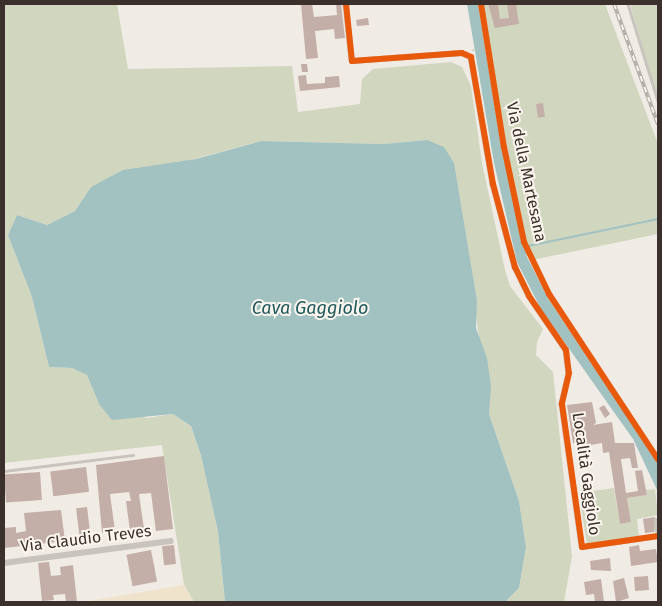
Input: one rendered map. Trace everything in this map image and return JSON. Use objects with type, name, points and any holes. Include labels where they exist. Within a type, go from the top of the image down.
[{"type":"street","name":"Località Gaggiolo","points":[[346,4],[352,61],[462,53],[471,57],[503,224],[522,283],[566,350],[569,374],[562,404],[582,547],[658,536]]},
{"type":"street","points":[[657,521],[658,530]]},
{"type":"street","name":"Via Claudio Treves","points":[[4,563],[171,541]]},
{"type":"lane","points":[[628,4],[658,101]]},
{"type":"lane","points":[[4,471],[133,455]]},
{"type":"path","points":[[486,37],[489,59]]},
{"type":"path","points":[[472,50],[485,47]]},
{"type":"green space","points":[[4,4],[117,4],[128,69],[292,66],[298,112],[360,104],[362,79],[373,69],[451,62],[462,67],[471,86],[482,163],[505,270],[510,286],[543,329],[537,342],[536,355],[553,372],[572,556],[564,602],[505,602],[519,588],[526,547],[519,501],[489,414],[476,315],[427,140],[384,144],[261,141],[91,187],[75,211],[47,225],[17,215],[8,235],[32,297],[49,367],[72,368],[87,375],[99,404],[147,418],[173,414],[191,426],[201,455],[218,532],[225,602],[194,602],[184,585],[162,445],[4,463]]},
{"type":"green space","points":[[480,4],[605,4],[658,144],[658,234],[532,260],[525,243]]},
{"type":"green space","points":[[630,4],[658,4],[658,96],[652,80]]},
{"type":"green space","points":[[614,488],[620,524],[631,522],[627,498],[647,495],[646,490],[655,489],[658,515],[637,519],[639,537],[587,545],[579,493]]},
{"type":"sand","points":[[184,585],[194,602],[89,602],[89,601]]},
{"type":"water","points":[[467,4],[478,4],[501,145],[527,257],[549,300],[658,463],[658,492],[633,439],[541,309],[517,262],[494,163]]},
{"type":"water","name":"Cava Gaggiolo","points":[[427,140],[444,147],[454,163],[477,301],[476,328],[487,358],[491,386],[489,414],[519,501],[526,547],[519,588],[505,602],[225,602],[218,532],[201,455],[191,426],[173,414],[112,420],[99,404],[87,375],[72,368],[49,367],[32,297],[8,235],[17,215],[47,225],[75,211],[91,187],[123,170],[196,159],[261,141],[384,144]]},
{"type":"building","points":[[301,4],[312,4],[314,17],[337,15],[336,4],[341,4],[345,38],[335,39],[334,29],[315,31],[318,58],[306,59]]},
{"type":"building","points":[[488,4],[498,4],[500,19],[509,18],[507,4],[516,4],[519,24],[495,28]]},
{"type":"building","points":[[368,18],[369,25],[357,26],[356,20]]},
{"type":"building","points":[[301,64],[307,64],[308,72],[302,72]]},
{"type":"building","points":[[306,75],[307,84],[325,83],[325,77],[339,76],[340,87],[300,91],[298,76]]},
{"type":"building","points":[[543,103],[545,117],[538,118],[536,104]]},
{"type":"building","points":[[592,402],[596,423],[593,425],[612,422],[615,443],[634,443],[638,468],[632,468],[630,458],[621,459],[626,493],[638,491],[635,471],[642,470],[647,495],[627,498],[631,522],[620,524],[609,452],[603,453],[602,443],[585,446],[584,441],[573,443],[567,405]]},
{"type":"building","points":[[604,405],[610,414],[605,418],[599,408]]},
{"type":"building","points":[[164,456],[173,529],[156,531],[151,493],[139,494],[144,529],[130,531],[126,501],[131,501],[129,492],[110,494],[115,531],[102,533],[96,465]]},
{"type":"building","points":[[86,467],[89,492],[53,496],[50,471]]},
{"type":"building","points":[[40,472],[42,500],[6,502],[4,475]]},
{"type":"building","points":[[87,507],[91,539],[80,540],[76,508]]},
{"type":"building","points":[[61,510],[65,541],[4,548],[4,528],[16,527],[16,533],[26,531],[24,513]]},
{"type":"building","points":[[655,517],[654,532],[645,533],[643,519]]},
{"type":"building","points":[[174,545],[176,564],[164,565],[162,546]]},
{"type":"building","points":[[639,545],[640,551],[656,549],[658,562],[631,566],[629,547]]},
{"type":"building","points":[[151,550],[157,581],[133,586],[126,555]]},
{"type":"building","points":[[610,558],[611,571],[591,570],[590,561]]},
{"type":"building","points":[[49,562],[51,576],[61,575],[60,567],[73,565],[77,602],[66,602],[65,594],[53,595],[54,600],[42,601],[38,563]]},
{"type":"building","points":[[648,576],[649,590],[635,591],[634,577]]},
{"type":"building","points":[[624,578],[629,598],[616,602],[613,581]]},
{"type":"building","points":[[601,579],[604,602],[595,602],[594,594],[586,595],[584,582]]},
{"type":"waterway","points":[[528,246],[658,219]]},
{"type":"railway","points":[[614,4],[658,124]]},
{"type":"cycle path","points":[[346,4],[352,61],[462,53],[471,57],[493,184],[515,267],[529,296],[566,350],[569,373],[562,404],[582,547],[658,536]]},
{"type":"cycle path","name":"Via della Martesana","points":[[481,4],[504,147],[524,242],[549,294],[658,459]]}]
